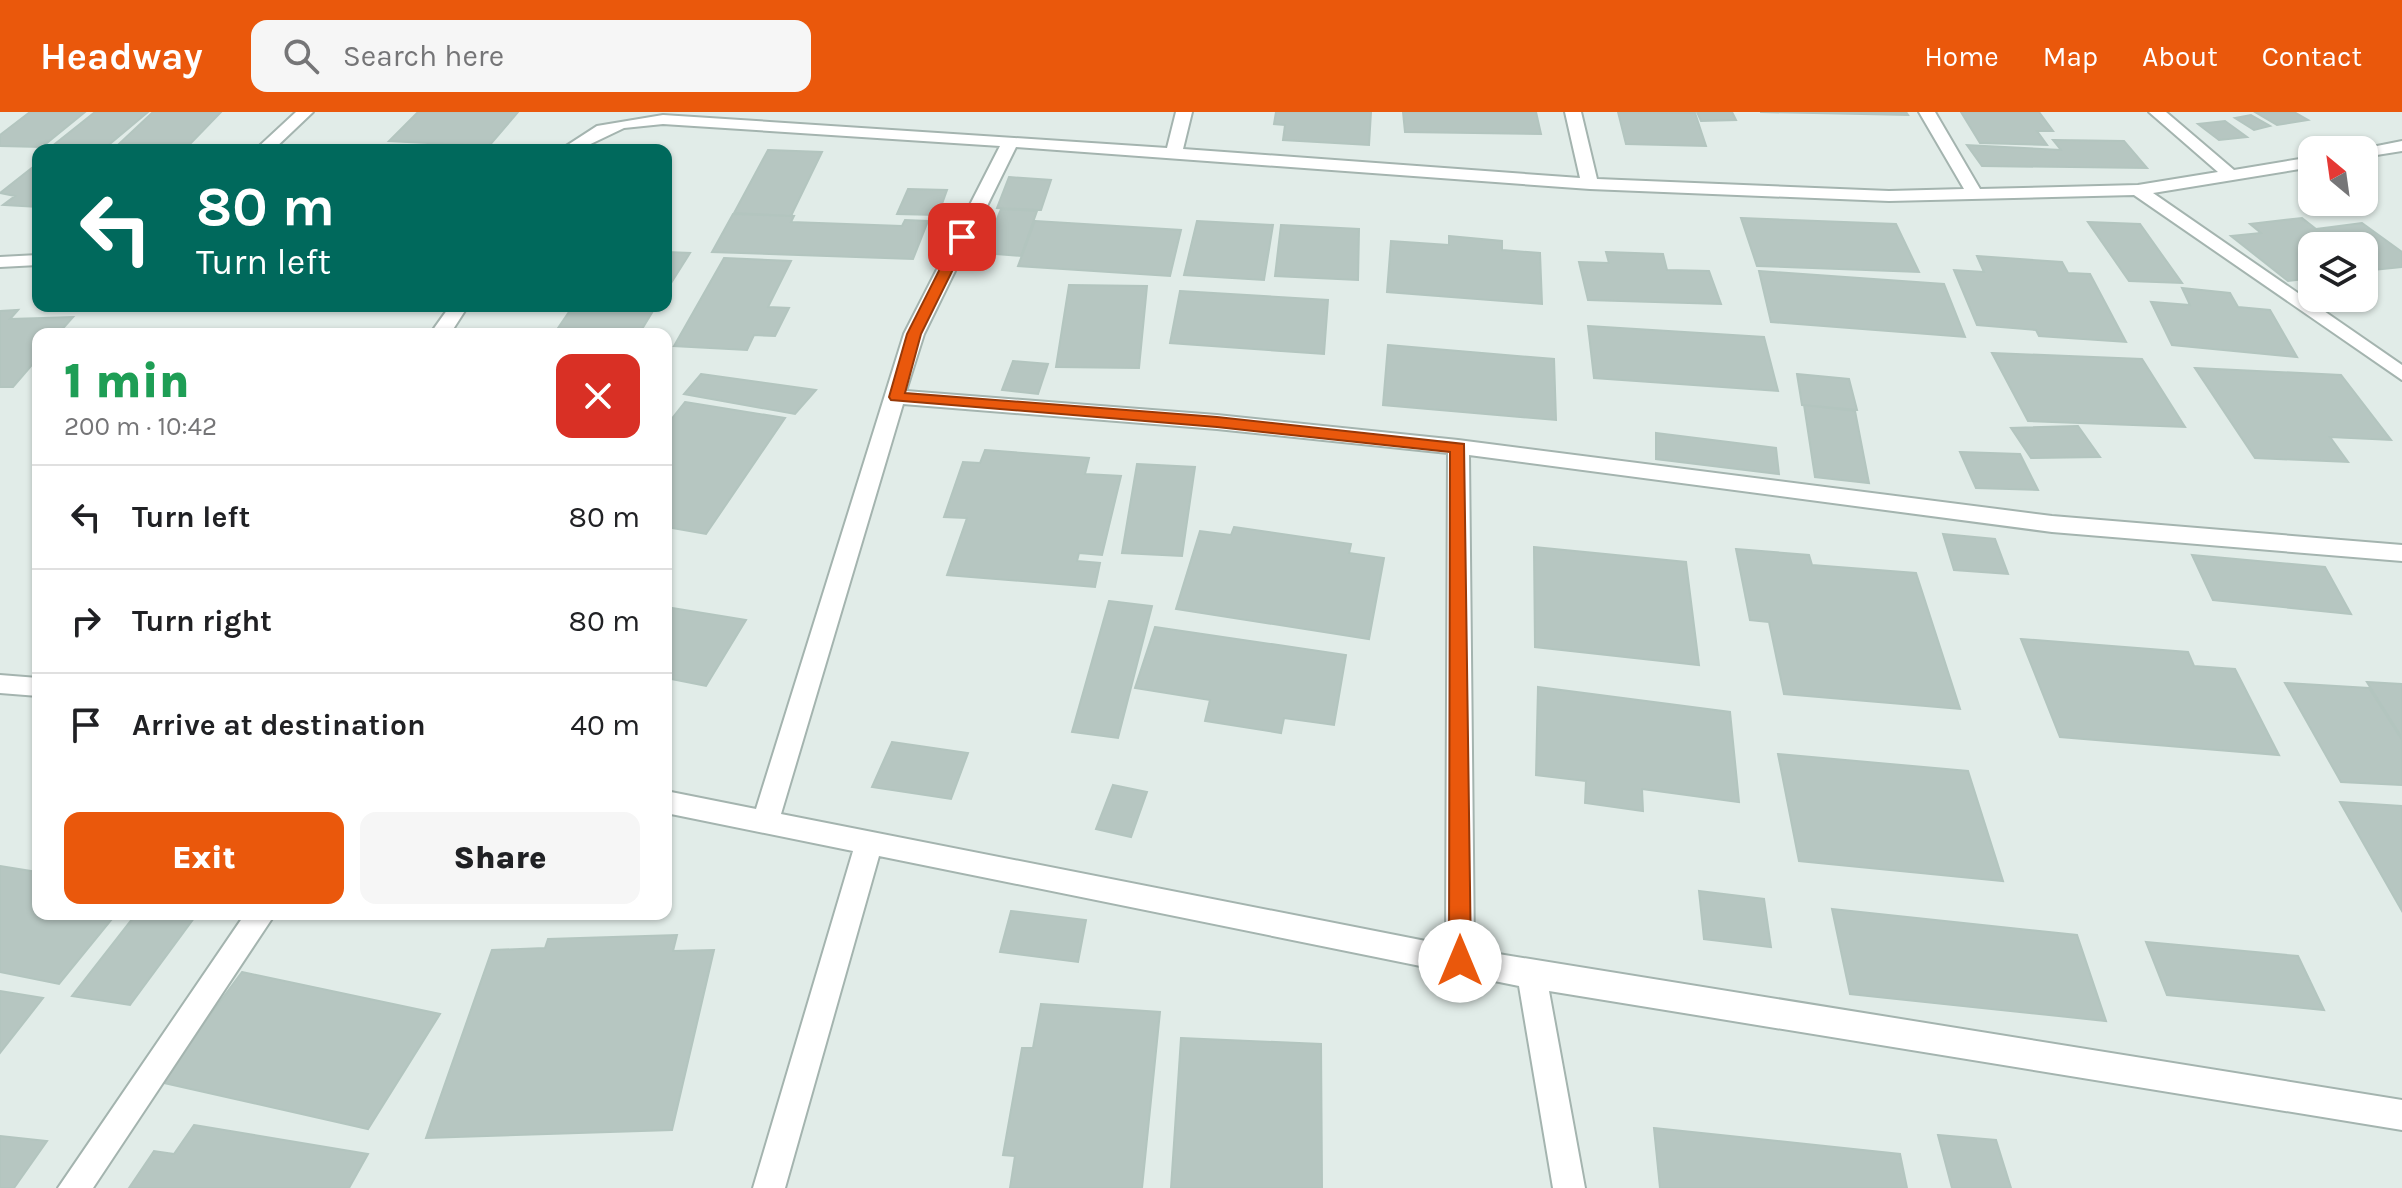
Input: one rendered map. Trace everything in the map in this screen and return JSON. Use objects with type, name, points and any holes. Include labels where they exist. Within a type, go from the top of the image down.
[{"type":"street","points":[[270,144],[305,112]]},
{"type":"street","points":[[1174,152],[1184,112]]},
{"type":"street","points":[[1573,112],[1590,184]]},
{"type":"street","points":[[1927,112],[1975,194]]},
{"type":"street","points":[[2157,112],[2232,176]]},
{"type":"street","points":[[577,144],[602,127],[660,119],[1174,152],[1590,184],[1889,196],[2138,190],[2298,164]]},
{"type":"street","points":[[765,823],[914,334],[1011,141]]},
{"type":"street","points":[[2378,150],[2402,146]]},
{"type":"street","points":[[2138,190],[2402,374]]},
{"type":"street","points":[[0,262],[32,260]]},
{"type":"street","points":[[897,397],[1217,422],[1458,447],[2052,524],[2402,553]]},
{"type":"street","points":[[1458,447],[1460,961]]},
{"type":"street","points":[[0,684],[32,687]]},
{"type":"street","points":[[672,803],[1532,975],[2402,1115]]},
{"type":"street","points":[[769,1188],[869,843]]},
{"type":"street","points":[[74,1188],[257,920]]},
{"type":"street","points":[[1532,975],[1569,1188]]},
{"type":"building","points":[[30,112],[85,112],[46,144],[0,146],[0,135]]},
{"type":"building","points":[[95,112],[148,112],[110,144],[55,144]]},
{"type":"building","points":[[153,112],[221,112],[191,143],[120,143]]},
{"type":"building","points":[[418,112],[518,112],[491,144],[389,141]]},
{"type":"building","points":[[1276,112],[1371,112],[1369,145],[1283,140],[1285,125],[1274,124]]},
{"type":"building","points":[[1403,112],[1536,112],[1541,134],[1405,132]]},
{"type":"building","points":[[1618,112],[1695,113],[1706,146],[1626,144]]},
{"type":"building","points":[[1697,112],[1732,112],[1736,120],[1701,121]]},
{"type":"building","points":[[1760,112],[1906,112],[1908,115]]},
{"type":"building","points":[[1961,112],[2039,112],[2053,131],[2037,131],[2047,145],[1980,143]]},
{"type":"building","points":[[2255,112],[2294,112],[2308,120],[2277,125]]},
{"type":"building","points":[[2251,115],[2270,126],[2254,130],[2235,118]]},
{"type":"building","points":[[2225,121],[2247,137],[2219,140],[2198,124]]},
{"type":"building","points":[[2053,140],[2124,141],[2147,168],[1982,166],[1967,145],[2061,150]]},
{"type":"building","points":[[768,150],[822,152],[791,216],[734,213]]},
{"type":"building","points":[[32,168],[32,207],[3,205],[15,196],[0,193]]},
{"type":"building","points":[[1009,177],[1051,180],[1041,210],[997,208]]},
{"type":"building","points":[[908,189],[947,190],[938,215],[897,214]]},
{"type":"building","points":[[1001,209],[1037,211],[1021,256],[983,253]]},
{"type":"building","points":[[733,214],[794,216],[791,222],[902,226],[905,220],[928,221],[913,259],[712,252]]},
{"type":"building","points":[[1741,218],[1896,224],[1919,272],[1757,266]]},
{"type":"building","points":[[2302,218],[2316,229],[2362,223],[2374,232],[2298,232],[2298,280],[2288,281],[2231,236],[2261,233],[2250,224]]},
{"type":"building","points":[[1035,221],[1181,230],[1170,276],[1018,266]]},
{"type":"building","points":[[1197,221],[1273,225],[1264,280],[1184,275]]},
{"type":"building","points":[[2088,222],[2140,224],[2182,283],[2129,281]]},
{"type":"building","points":[[1281,225],[1359,229],[1358,280],[1275,276]]},
{"type":"building","points":[[2378,235],[2402,252],[2402,267],[2378,270]]},
{"type":"building","points":[[1449,236],[1502,241],[1502,250],[1540,253],[1542,304],[1387,292],[1391,241],[1449,245]]},
{"type":"building","points":[[672,252],[690,253],[672,282]]},
{"type":"building","points":[[1606,252],[1663,254],[1667,270],[1709,271],[1721,304],[1588,300],[1579,262],[1609,263]]},
{"type":"building","points":[[1977,256],[2062,262],[2068,273],[2090,274],[2126,342],[2039,336],[2036,330],[1977,325],[1954,270],[1984,272]]},
{"type":"building","points":[[724,258],[791,261],[768,307],[789,308],[775,336],[754,335],[747,350],[674,346]]},
{"type":"building","points":[[1759,271],[1944,284],[1965,337],[1771,322]]},
{"type":"building","points":[[1069,285],[1147,286],[1139,368],[1056,367]]},
{"type":"building","points":[[2182,288],[2230,293],[2238,307],[2270,310],[2297,357],[2172,345],[2151,302],[2190,305]]},
{"type":"building","points":[[1180,291],[1328,300],[1324,354],[1170,343]]},
{"type":"building","points":[[18,310],[10,319],[73,317],[63,328],[32,328],[32,365],[13,387],[0,387],[0,311]]},
{"type":"building","points":[[569,312],[652,312],[643,328],[558,328]]},
{"type":"building","points":[[1588,326],[1764,337],[1778,391],[1594,378]]},
{"type":"building","points":[[1388,345],[1554,359],[1556,420],[1383,405]]},
{"type":"building","points":[[1992,353],[2142,359],[2185,427],[2028,421]]},
{"type":"building","points":[[1013,361],[1048,364],[1038,394],[1002,390]]},
{"type":"building","points":[[2195,368],[2341,375],[2391,440],[2330,437],[2348,462],[2255,458]]},
{"type":"building","points":[[701,374],[816,390],[795,414],[684,394]]},
{"type":"building","points":[[1797,374],[1849,379],[1857,410],[1802,405]]},
{"type":"building","points":[[685,402],[785,418],[706,534],[672,528],[672,418]]},
{"type":"building","points":[[1804,405],[1855,411],[1869,483],[1815,477]]},
{"type":"building","points":[[2078,426],[2100,457],[2031,458],[2011,428]]},
{"type":"building","points":[[1656,433],[1776,448],[1779,474],[1656,459]]},
{"type":"building","points":[[985,450],[1089,458],[1085,474],[1121,476],[1102,555],[1079,553],[1077,561],[1100,563],[1095,587],[947,575],[967,518],[944,517],[963,462],[980,463]]},
{"type":"building","points":[[1960,452],[2020,454],[2038,490],[1976,488]]},
{"type":"building","points":[[1137,464],[1195,467],[1182,556],[1122,553]]},
{"type":"building","points":[[1234,527],[1351,544],[1349,553],[1384,558],[1369,639],[1176,609],[1200,531],[1231,535]]},
{"type":"building","points":[[1943,534],[1995,539],[2008,574],[1954,570]]},
{"type":"building","points":[[1534,547],[1686,562],[1699,665],[1535,647]]},
{"type":"building","points":[[1736,549],[1809,555],[1812,565],[1916,573],[1960,709],[1784,694],[1769,622],[1750,620]]},
{"type":"building","points":[[2192,555],[2325,567],[2351,614],[2213,600]]},
{"type":"building","points":[[1109,601],[1152,606],[1118,738],[1072,732]]},
{"type":"building","points":[[672,608],[746,620],[706,686],[672,679]]},
{"type":"building","points":[[1155,627],[1346,655],[1334,725],[1284,718],[1281,733],[1205,721],[1210,700],[1135,688]]},
{"type":"building","points":[[2021,639],[2188,652],[2194,666],[2235,669],[2279,755],[2060,737]]},
{"type":"building","points":[[2367,682],[2402,684],[2402,738]]},
{"type":"building","points":[[2285,683],[2369,688],[2402,740],[2402,785],[2341,782]]},
{"type":"building","points":[[1538,687],[1730,712],[1739,802],[1642,789],[1643,811],[1585,803],[1586,781],[1536,775]]},
{"type":"building","points":[[892,742],[968,753],[951,799],[872,787]]},
{"type":"building","points":[[1778,754],[1968,771],[2003,881],[1799,861]]},
{"type":"building","points":[[1113,785],[1147,792],[1131,837],[1096,829]]},
{"type":"building","points":[[2340,802],[2402,806],[2402,911]]},
{"type":"building","points":[[0,866],[32,871],[32,920],[111,920],[59,984],[0,972]]},
{"type":"building","points":[[1699,891],[1764,899],[1771,947],[1704,939]]},
{"type":"building","points":[[1832,909],[2077,935],[2106,1021],[1850,994]]},
{"type":"building","points":[[1011,911],[1086,920],[1078,962],[1000,952]]},
{"type":"building","points":[[131,920],[193,920],[130,1005],[72,996]]},
{"type":"building","points":[[677,935],[673,951],[714,950],[672,1130],[426,1138],[492,950],[545,948],[548,939]]},
{"type":"building","points":[[2146,942],[2298,956],[2324,1010],[2167,995]]},
{"type":"building","points":[[242,972],[440,1014],[368,1129],[160,1082]]},
{"type":"building","points":[[0,991],[43,998],[0,1053]]},
{"type":"building","points":[[1041,1004],[1160,1012],[1142,1188],[1010,1188],[1015,1156],[1003,1155],[1022,1048],[1033,1048]]},
{"type":"building","points":[[1181,1038],[1321,1044],[1322,1188],[1171,1188]]},
{"type":"building","points":[[194,1125],[368,1154],[349,1188],[129,1188],[154,1151],[174,1154]]},
{"type":"building","points":[[1654,1128],[1900,1154],[1907,1188],[1660,1188]]},
{"type":"building","points":[[1938,1135],[1996,1140],[2011,1188],[1952,1188]]},
{"type":"building","points":[[0,1136],[47,1141],[14,1188],[0,1188]]},
{"type":"route","points":[[962,237],[914,334],[897,397],[1217,422],[1458,447],[1460,961]]}]
